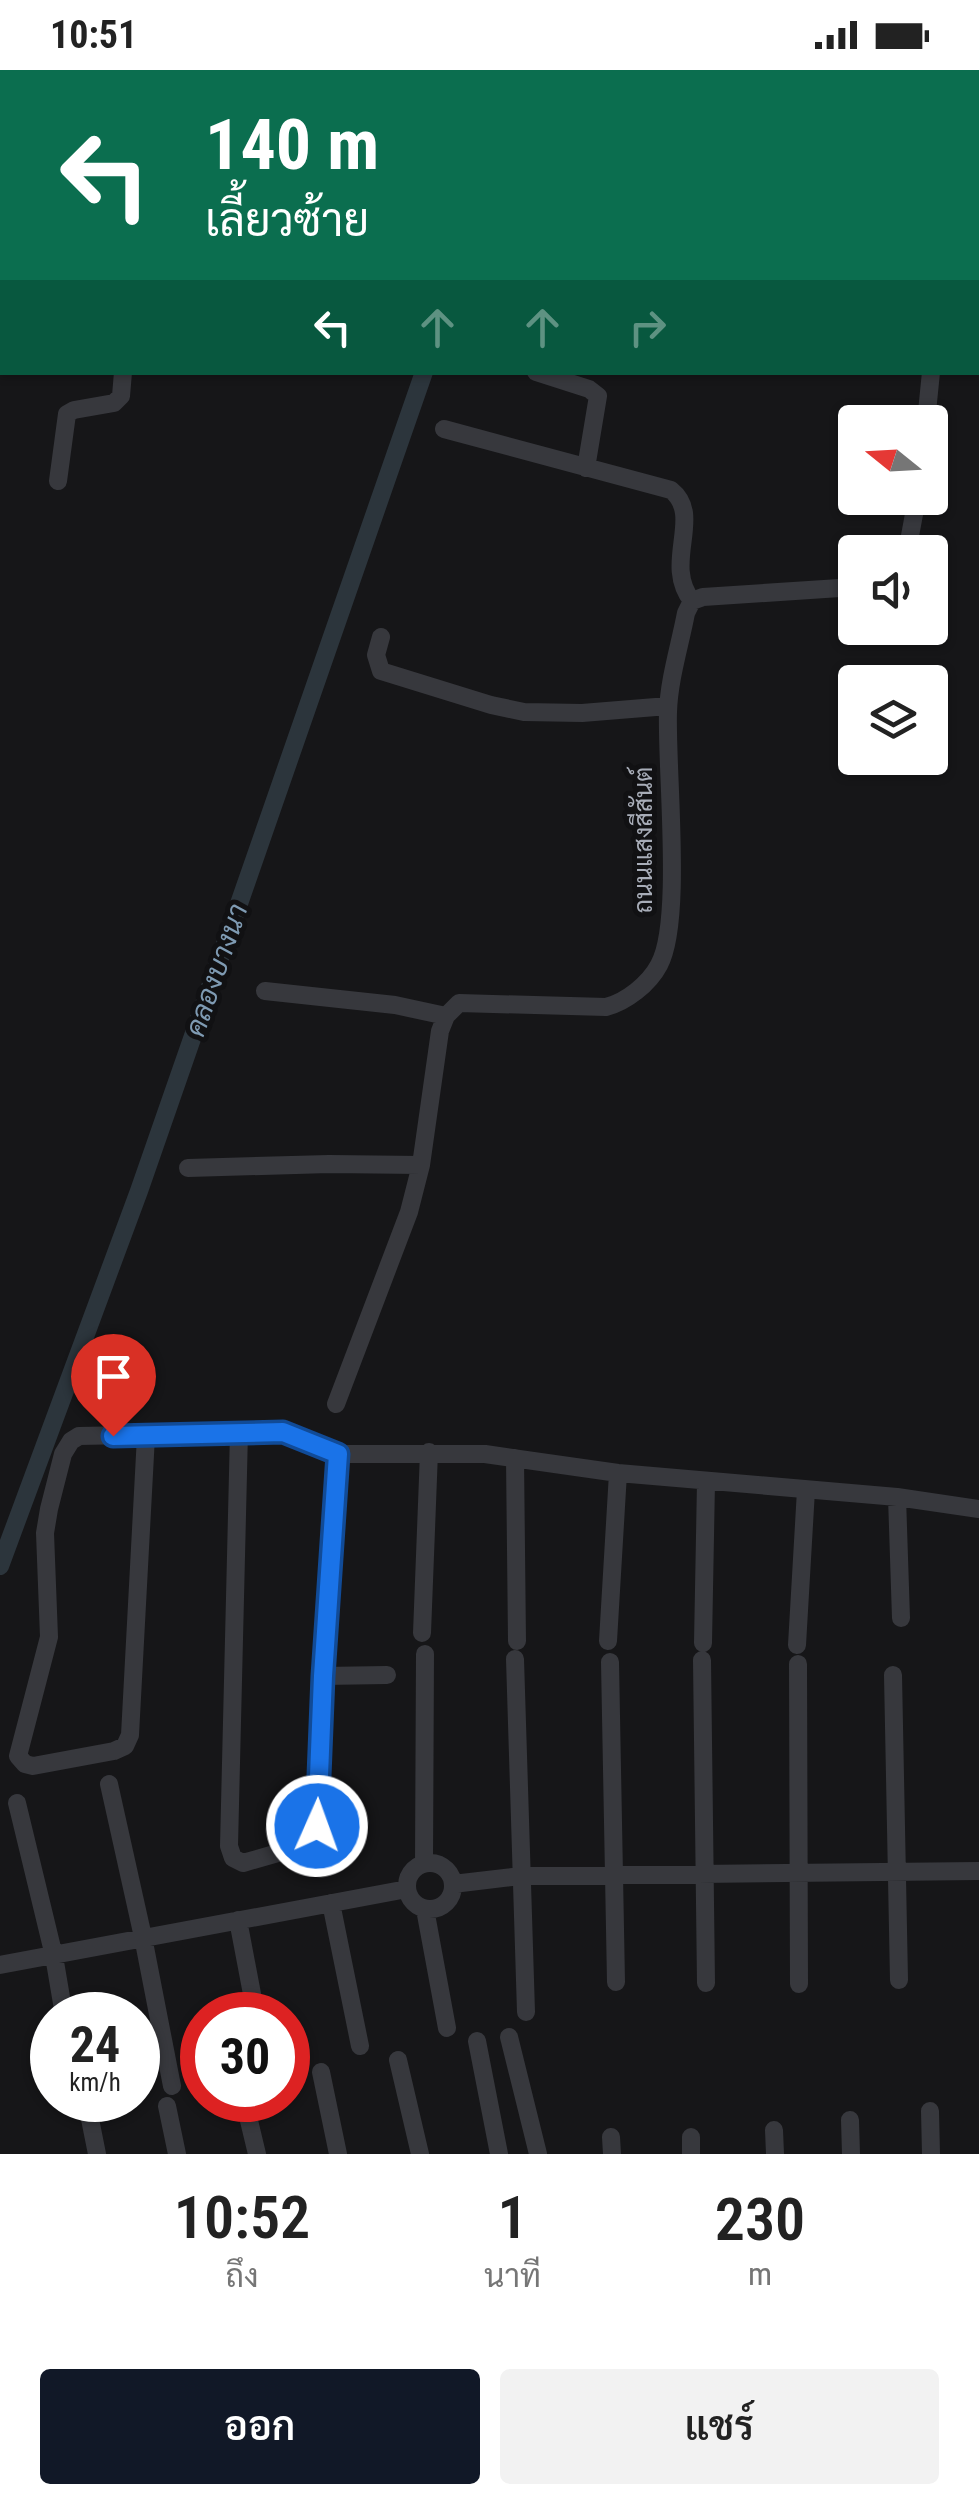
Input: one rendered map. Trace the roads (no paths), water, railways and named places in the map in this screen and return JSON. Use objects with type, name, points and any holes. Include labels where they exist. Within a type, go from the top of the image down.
[{"type":"street","points":[[58,481],[67,414],[114,404],[121,396],[123,375]]},
{"type":"street","points":[[545,375],[589,389],[598,396],[586,468]]},
{"type":"street","points":[[928,405],[931,375]]},
{"type":"street","points":[[444,429],[671,490],[681,498],[686,511],[680,580],[692,602],[703,597],[838,589]]},
{"type":"street","name":"ถนนแสงสีสันต์","points":[[446,1016],[459,1004],[606,1007],[622,1003],[658,966],[666,943],[670,908],[668,706],[686,613],[692,602]]},
{"type":"street","points":[[381,638],[376,655],[382,671],[491,706],[549,714],[668,706]]},
{"type":"street","points":[[265,990],[395,1005],[446,1016],[440,1031],[421,1165],[409,1212],[336,1404]]},
{"type":"street","points":[[188,1168],[421,1165]]},
{"type":"street","points":[[239,1432],[229,1846],[232,1858],[243,1863],[309,1844],[314,1837],[338,1454]]},
{"type":"street","points":[[146,1436],[130,1735],[126,1746],[33,1766],[25,1764],[18,1756],[19,1743],[40,1681],[49,1637],[45,1533],[63,1454],[71,1441],[80,1436],[283,1432],[338,1454],[429,1452],[515,1458],[979,1509]]},
{"type":"street","points":[[422,1633],[429,1452]]},
{"type":"street","points":[[515,1458],[526,2012]]},
{"type":"street","points":[[608,1640],[618,1472]]},
{"type":"street","points":[[706,1482],[706,1983]]},
{"type":"street","points":[[797,1645],[806,1490]]},
{"type":"street","points":[[897,1497],[901,1618]]},
{"type":"street","points":[[424,1863],[425,1654]]},
{"type":"street","points":[[610,1662],[616,1982]]},
{"type":"street","points":[[798,1664],[799,1984]]},
{"type":"street","points":[[323,1676],[386,1675]]},
{"type":"street","points":[[894,1676],[899,1980]]},
{"type":"street","points":[[109,1784],[144,1937],[172,2086]]},
{"type":"street","points":[[17,1803],[60,1992]]},
{"type":"street","points":[[424,1863],[442,1866],[453,1884],[446,1902],[425,1908],[413,1902],[407,1889],[413,1870],[424,1863]]},
{"type":"street","points":[[453,1884],[521,1876],[979,1870]]},
{"type":"street","points":[[0,1965],[407,1889]]},
{"type":"street","points":[[331,1902],[360,2046]]},
{"type":"street","points":[[425,1908],[447,2028]]},
{"type":"street","points":[[238,1920],[252,1992]]},
{"type":"street","points":[[509,2037],[538,2154]]},
{"type":"street","points":[[477,2041],[498,2154]]},
{"type":"street","points":[[398,2060],[420,2154]]},
{"type":"street","points":[[321,2072],[338,2154]]},
{"type":"street","points":[[167,2106],[177,2154]]},
{"type":"street","points":[[930,2111],[931,2154]]},
{"type":"street","points":[[850,2120],[851,2154]]},
{"type":"street","points":[[87,2122],[97,2154]]},
{"type":"street","points":[[249,2122],[256,2154]]},
{"type":"street","points":[[774,2130],[775,2154]]},
{"type":"waterway","name":"คลองบางนา","points":[[0,1566],[139,1191],[423,375]]}]
